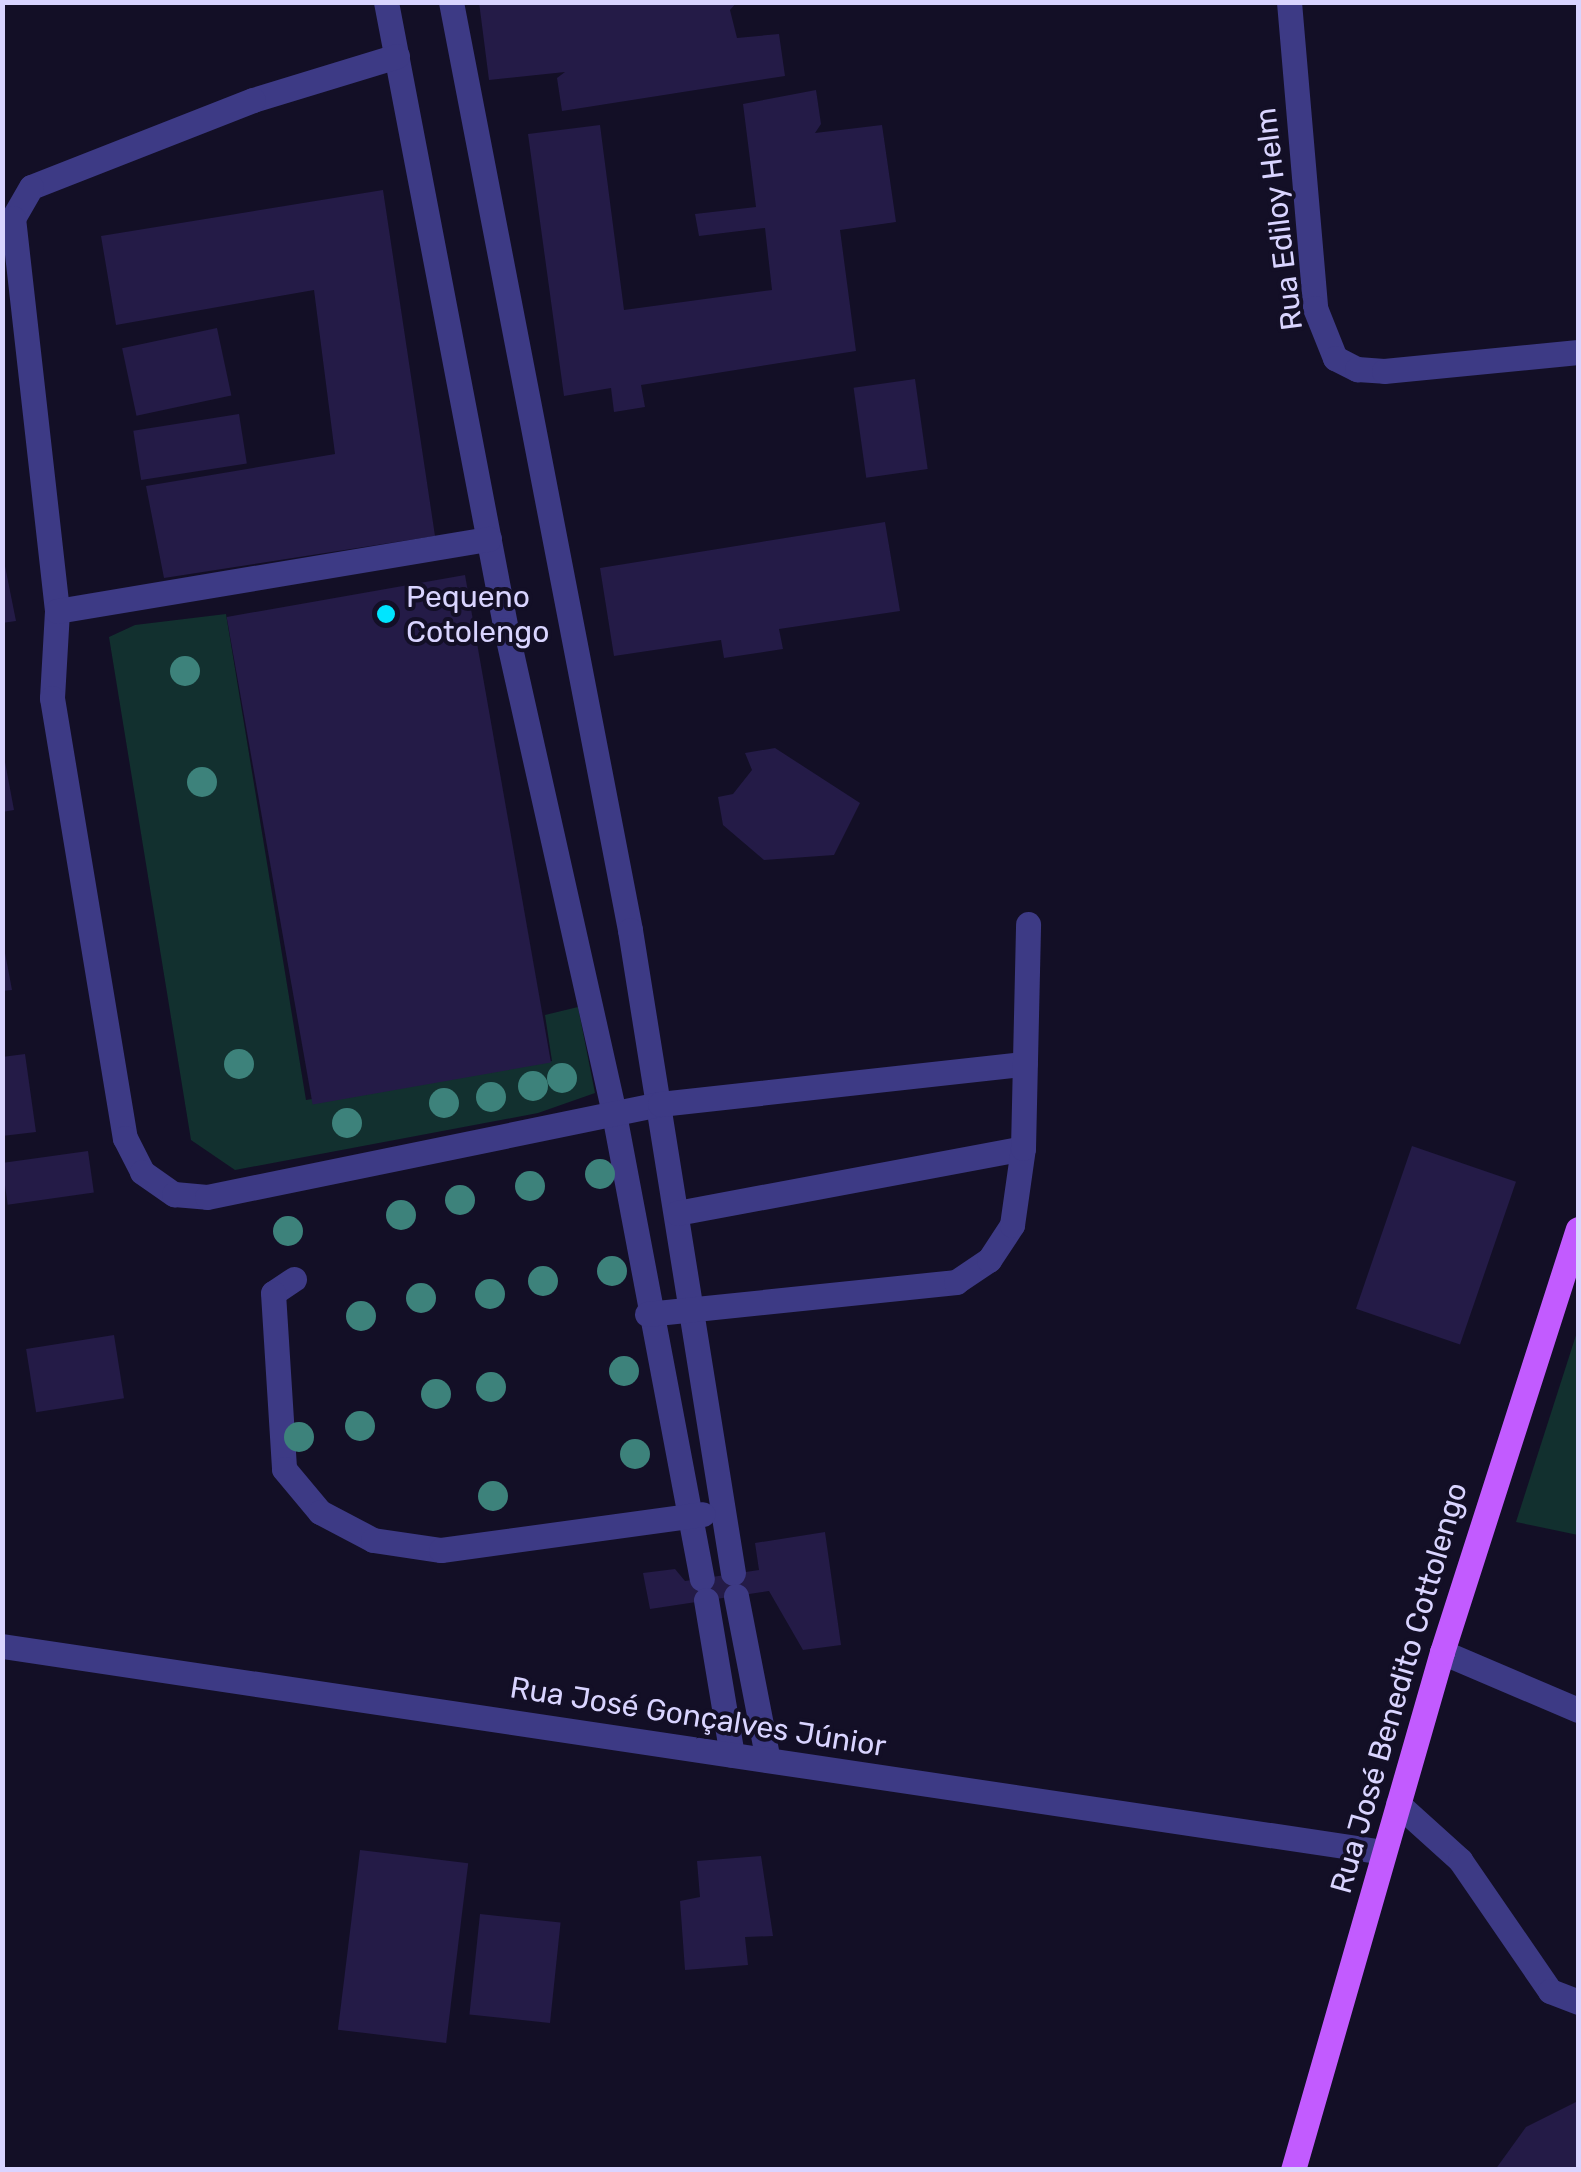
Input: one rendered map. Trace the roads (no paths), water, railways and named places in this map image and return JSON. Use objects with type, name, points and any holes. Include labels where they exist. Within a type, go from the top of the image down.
[{"type":"main road","name":"Rua José Benedito Cottolengo","points":[[1293,2170],[1442,1652],[1578,1229]]},
{"type":"street","points":[[386,2],[489,540],[614,1114],[647,1314],[704,1590],[732,1755]]},
{"type":"street","points":[[451,2],[574,618],[660,1104],[734,1585],[768,1760]]},
{"type":"street","name":"Rua Ediloy Helm","points":[[1289,2],[1315,308],[1335,358],[1357,369],[1384,371],[1578,352]]},
{"type":"street","points":[[397,56],[254,100],[31,188],[18,200],[14,259],[57,611],[52,698],[126,1138],[142,1172],[174,1194],[207,1197],[660,1104],[1024,1064]]},
{"type":"street","points":[[57,611],[489,540]]},
{"type":"street","points":[[647,1314],[956,1282],[973,1275],[1012,1225],[1023,1148],[1028,924]]},
{"type":"street","points":[[677,1213],[1023,1148]]},
{"type":"street","points":[[294,1279],[273,1294],[284,1469],[320,1512],[373,1540],[441,1550],[723,1511]]},
{"type":"street","points":[[665,1404],[705,1396]]},
{"type":"street","name":"Rua José Gonçalves Júnior","points":[[2,1646],[1384,1852]]},
{"type":"street","points":[[1442,1652],[1578,1710]]},
{"type":"street","points":[[1398,1804],[1460,1860],[1550,1990],[1578,2002]]},
{"type":"place","name":"Pequeno Cotolengo","points":[[386,614]]}]
